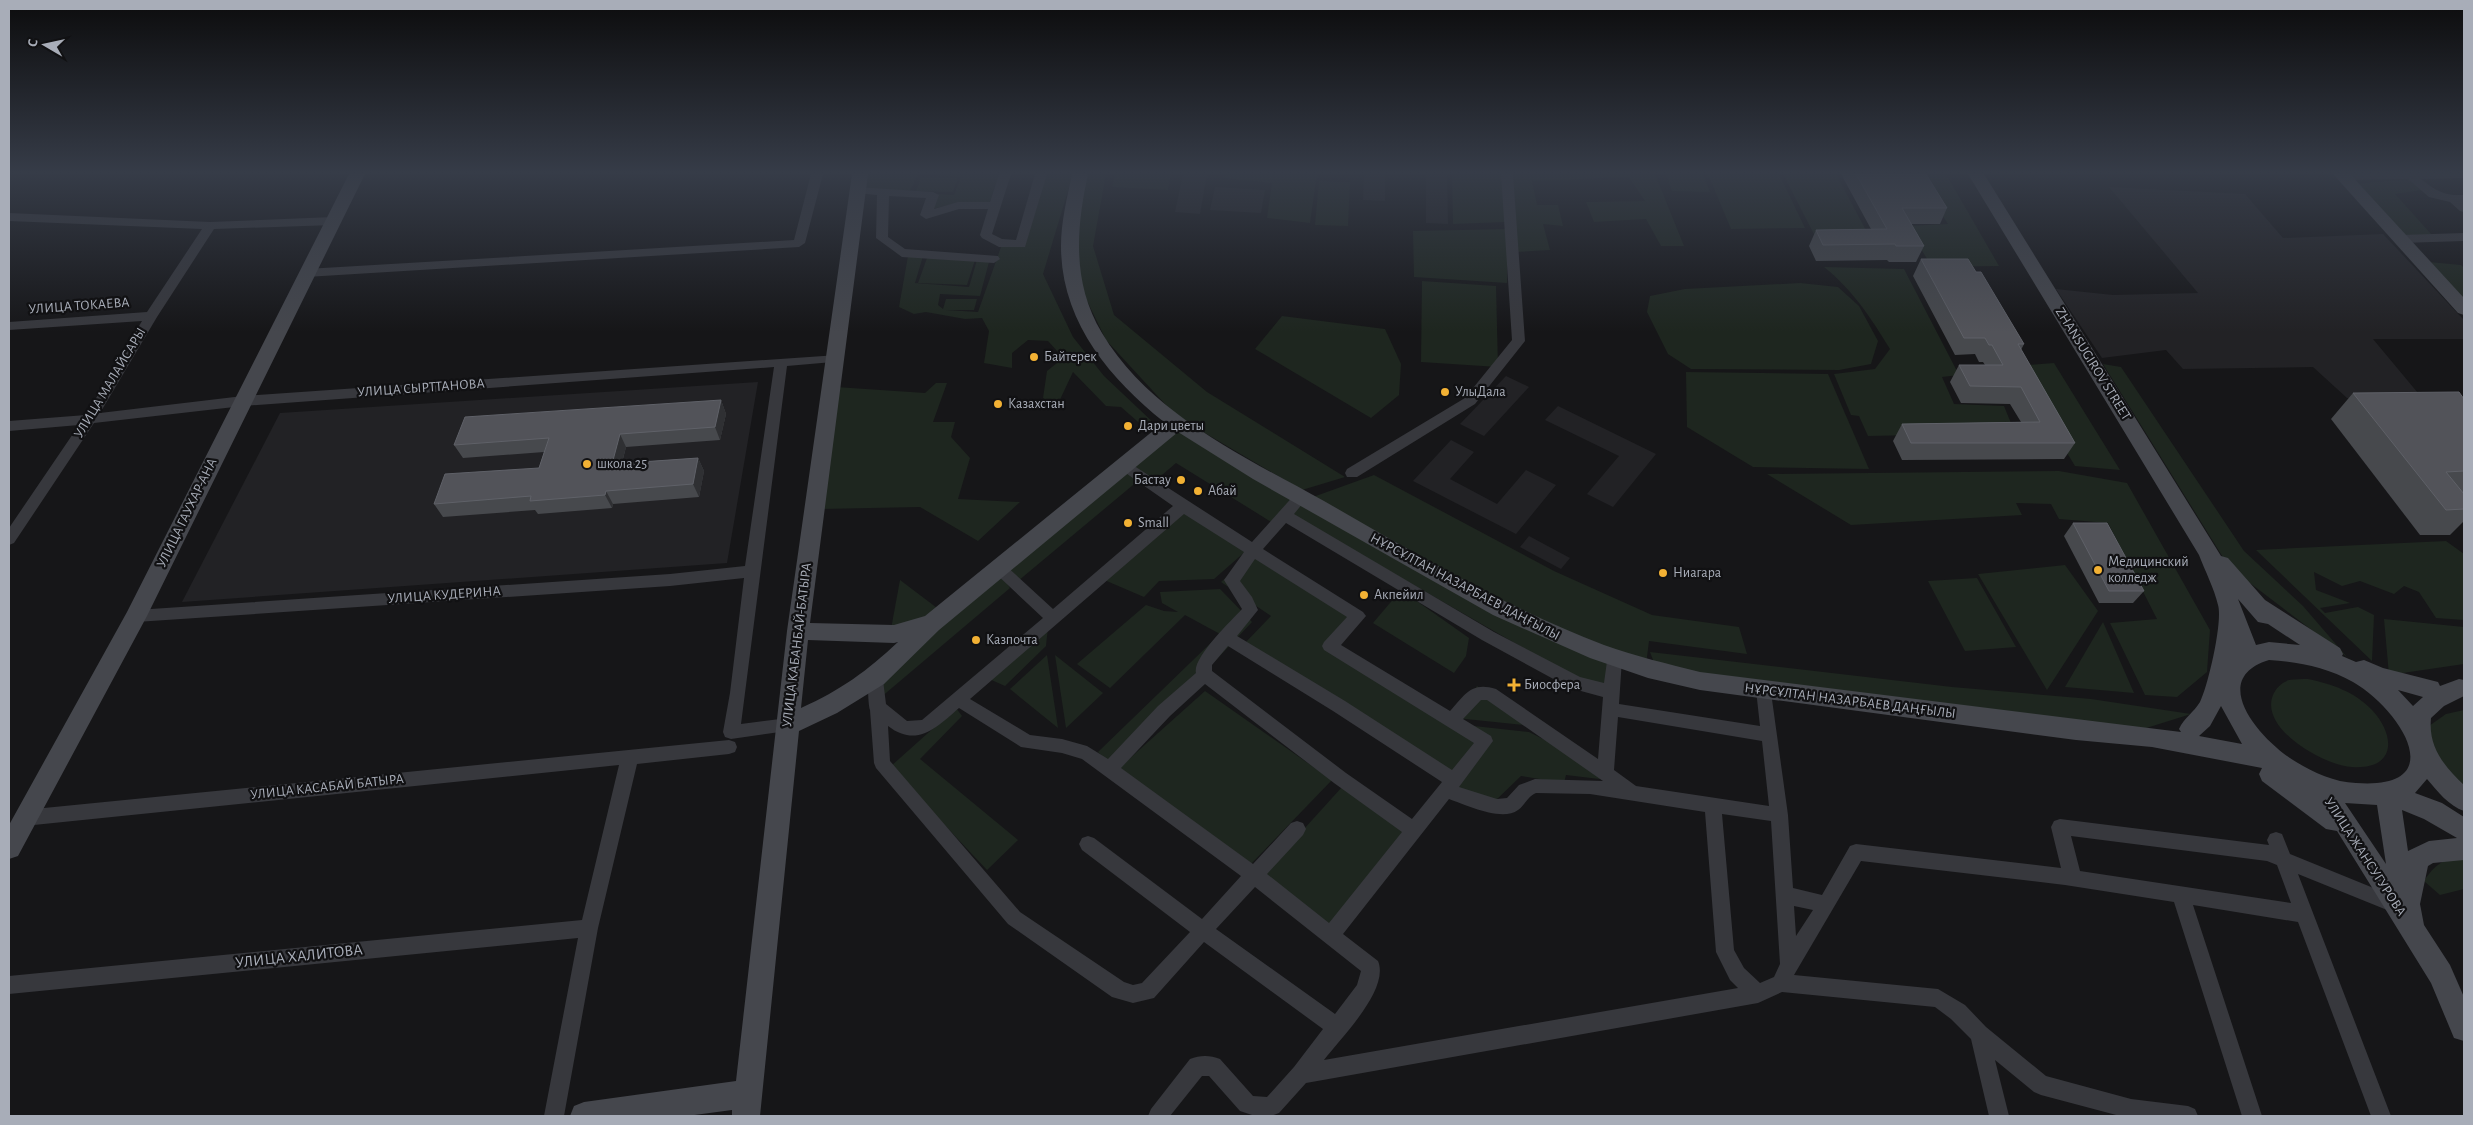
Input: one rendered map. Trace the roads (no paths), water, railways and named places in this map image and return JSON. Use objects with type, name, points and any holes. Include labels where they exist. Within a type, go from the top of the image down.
[{"type":"main road","name":"УЛИЦА ГАУХАР-АНА","points":[[14,835],[136,616],[330,226]]},
{"type":"main road","name":"УЛИЦА КАБАНБАЙ-БАТЫРА","points":[[746,1105],[798,631],[852,226]]},
{"type":"main road","name":"НҰРСҰЛТАН НАЗАРБАЕВ ДАҢҒЫЛЫ","points":[[1070,226],[1068,252],[1070,276],[1080,305],[1096,338],[1108,356],[1138,389],[1177,422],[1301,497],[1494,605],[1563,639],[1614,659],[1661,673],[1764,690],[2076,730],[2152,737],[2192,737]]},
{"type":"main road","name":"ZHANSUGIROV STREET","points":[[2008,226],[2209,553]]},
{"type":"main road","points":[[2389,226],[2464,309]]},
{"type":"main road","points":[[788,725],[829,706],[876,677],[932,623],[1177,422]]},
{"type":"main road","points":[[2209,553],[2250,657]]},
{"type":"main road","points":[[2209,553],[2280,631],[2317,656]]},
{"type":"main road","points":[[2192,737],[2214,698],[2224,656],[2230,606]]},
{"type":"main road","points":[[2258,606],[2323,649],[2378,676],[2433,694]]},
{"type":"main road","points":[[798,631],[894,634],[932,623]]},
{"type":"main road","points":[[2433,694],[2420,714],[2418,736],[2423,756],[2419,774],[2407,787],[2388,794],[2367,796],[2343,793],[2318,785],[2295,774],[2274,760],[2246,733],[2232,710],[2228,688],[2234,669],[2250,657],[2269,651],[2292,651],[2317,656],[2341,665],[2385,693],[2405,714],[2418,736],[2429,761],[2446,786],[2463,800]]},
{"type":"main road","points":[[2385,693],[2433,694],[2462,687]]},
{"type":"main road","points":[[2433,694],[2424,732],[2432,759],[2463,800]]},
{"type":"main road","points":[[2192,737],[2232,710]]},
{"type":"main road","points":[[2192,737],[2274,760]]},
{"type":"main road","points":[[2192,737],[2260,766],[2327,813],[2371,864]]},
{"type":"main road","name":"УЛИЦА ЖАНСУГУРОВА","points":[[2318,785],[2351,831],[2406,915],[2441,974],[2464,1028]]},
{"type":"main road","points":[[2388,794],[2433,811],[2464,830]]},
{"type":"main road","name":"УЛИЦА ЖАНСУГУРОВА","points":[[2388,794],[2393,838],[2406,915]]},
{"type":"main road","points":[[2406,915],[2416,860],[2429,852],[2464,849]]},
{"type":"main road","points":[[584,1116],[746,1105]]},
{"type":"street","name":"УЛИЦА МАЛАЙСАРЫ","points":[[10,535],[90,419],[151,316],[210,226]]},
{"type":"street","points":[[306,273],[799,243],[803,226]]},
{"type":"street","points":[[882,226],[882,238],[902,253],[994,259]]},
{"type":"street","points":[[989,226],[986,235],[999,243],[1021,244],[1026,226]]},
{"type":"street","points":[[1352,473],[1470,401],[1519,341],[1511,226]]},
{"type":"street","points":[[2401,239],[2464,237]]},
{"type":"street","name":"УЛИЦА ТОКАЕВА","points":[[9,326],[151,316]]},
{"type":"street","name":"УЛИЦА СЫРТТАНОВА","points":[[9,426],[90,419],[243,401],[834,358]]},
{"type":"street","points":[[781,363],[752,571],[738,693],[731,732],[788,725]]},
{"type":"street","points":[[1125,465],[1182,506],[1358,616],[1330,646],[1485,741],[1330,936]]},
{"type":"street","points":[[1301,497],[1253,550],[1232,580],[1235,588],[1247,600],[1250,610],[1205,662],[1203,668],[1205,676],[1340,778],[1415,831]]},
{"type":"street","points":[[876,704],[904,729],[915,730],[927,726],[1182,506]]},
{"type":"street","points":[[1285,515],[1496,640],[1610,700],[1770,735]]},
{"type":"street","points":[[998,568],[1052,617]]},
{"type":"street","name":"УЛИЦА КУДЕРИНА","points":[[136,616],[660,580],[752,571]]},
{"type":"street","points":[[1227,638],[1339,706],[1450,786],[1496,807],[1512,805],[1525,790],[1535,786],[1590,787],[1779,814]]},
{"type":"street","points":[[1606,773],[1614,659]]},
{"type":"street","points":[[1109,769],[1164,711],[1205,676]]},
{"type":"street","points":[[876,677],[876,704],[882,763],[1014,918],[1119,990],[1133,994],[1147,991],[1298,829]]},
{"type":"street","points":[[1764,690],[1779,814],[1789,964]]},
{"type":"street","points":[[1452,720],[1477,693],[1490,694],[1632,792]]},
{"type":"street","points":[[957,699],[1027,742],[1062,746],[1087,753],[1254,875],[1371,967],[1371,978],[1367,989],[1301,1074],[1272,1106],[1262,1108],[1248,1104],[1213,1066],[1197,1066],[1158,1116]]},
{"type":"street","name":"УЛИЦА КАСАБАЙ БАТЫРА","points":[[14,835],[630,756],[728,747]]},
{"type":"street","points":[[554,1116],[589,928],[630,756]]},
{"type":"street","points":[[1713,805],[1725,952],[1737,974],[1758,994]]},
{"type":"street","points":[[2073,879],[2060,827],[2268,853],[2406,915]]},
{"type":"street","points":[[2276,840],[2381,1116]]},
{"type":"street","points":[[1088,844],[1202,930],[1337,1027]]},
{"type":"street","points":[[1781,983],[1789,964],[1827,904],[1856,852],[2073,879],[2304,914]]},
{"type":"street","points":[[1784,895],[1827,904]]},
{"type":"street","points":[[2180,895],[2252,1116]]},
{"type":"street","name":"УЛИЦА ХАЛИТОВА","points":[[9,985],[589,928]]},
{"type":"street","points":[[1301,1074],[1758,994],[1781,983],[1938,998],[1958,1012],[1979,1034],[2041,1085],[2132,1112],[2188,1116]]},
{"type":"street","points":[[1979,1034],[1999,1116]]},
{"type":"place","name":"Байтерек","points":[[1034,357]]},
{"type":"place","name":"УлыДала","points":[[1445,392]]},
{"type":"place","name":"Казахстан","points":[[998,404]]},
{"type":"place","name":"Дари цветы","points":[[1128,426]]},
{"type":"place","name":"школа 25","points":[[587,464]]},
{"type":"place","name":"Бастау","points":[[1181,480]]},
{"type":"place","name":"Абай","points":[[1198,491]]},
{"type":"place","name":"Small","points":[[1128,523]]},
{"type":"place","name":"Медицинский колледж","points":[[2098,570]]},
{"type":"place","name":"Ниагара","points":[[1663,573]]},
{"type":"place","name":"Акпейил","points":[[1364,595]]},
{"type":"place","name":"Казпочта","points":[[976,640]]},
{"type":"place","name":"Биосфера","points":[[1514,685]]}]
